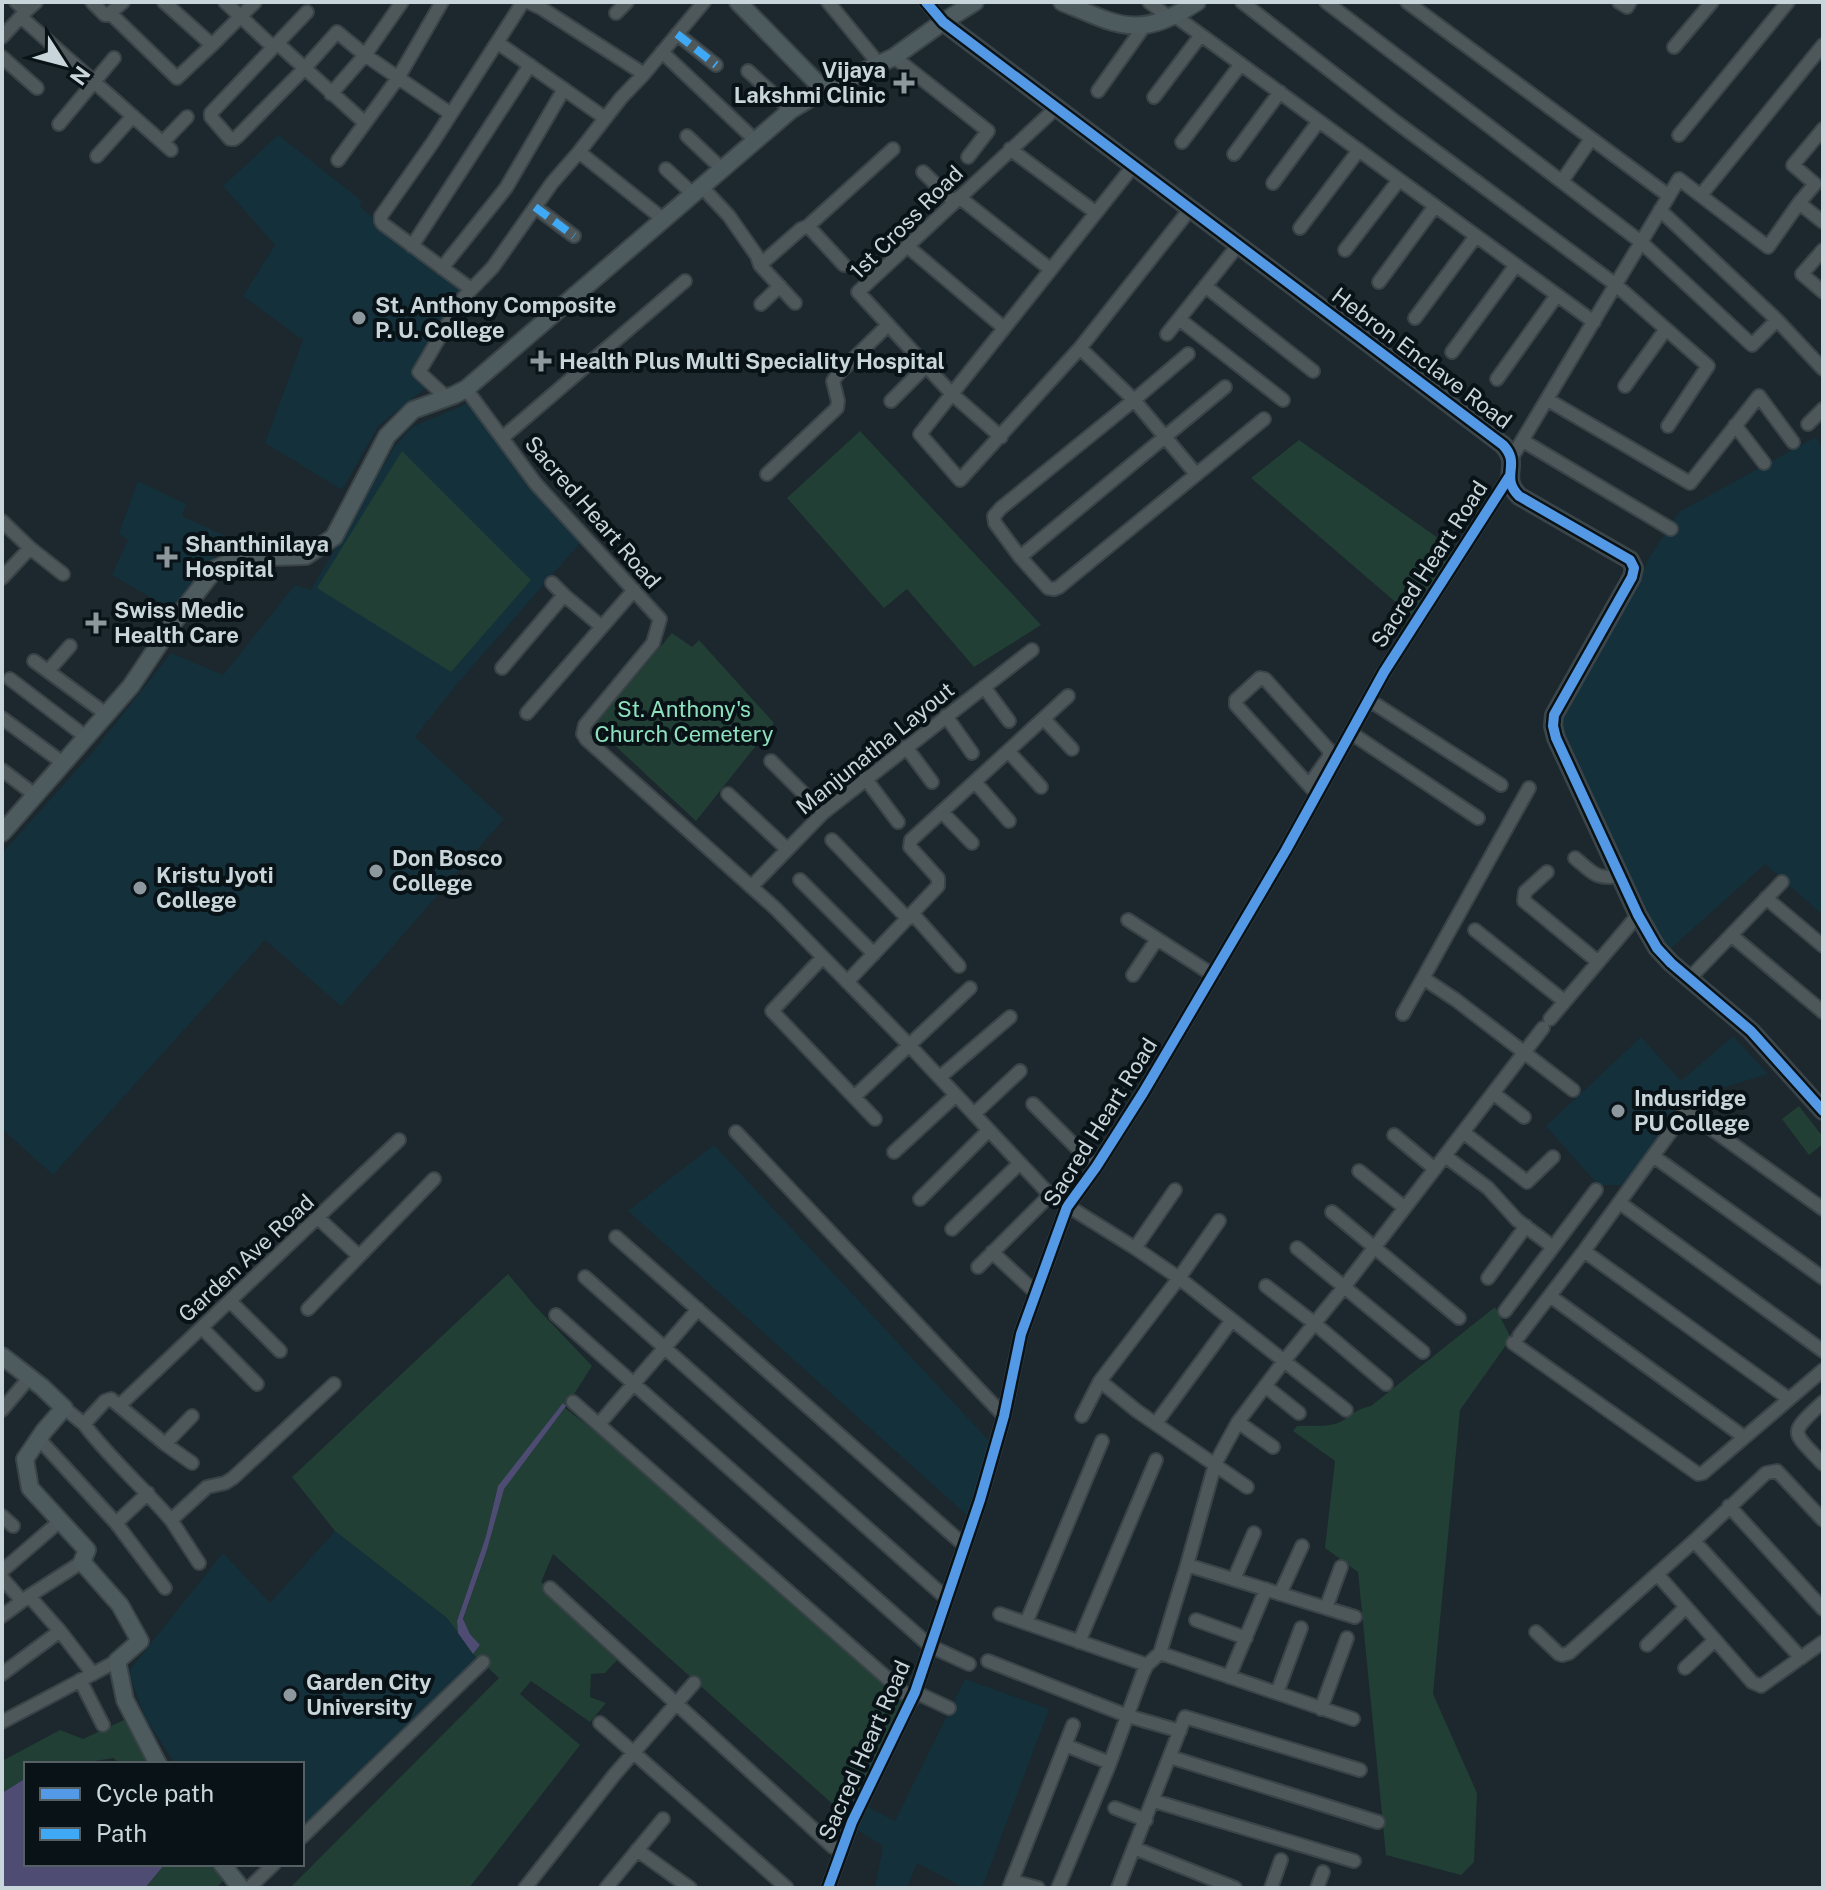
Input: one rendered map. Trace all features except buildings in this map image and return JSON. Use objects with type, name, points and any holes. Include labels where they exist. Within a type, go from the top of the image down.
[{"type":"street","points":[[2,37],[21,10],[36,2]]},
{"type":"street","points":[[92,2],[105,15],[111,14],[123,2]]},
{"type":"street","points":[[164,2],[212,45]]},
{"type":"street","points":[[225,2],[365,123]]},
{"type":"street","points":[[111,14],[177,78],[255,2]]},
{"type":"street","points":[[331,94],[365,55],[402,2]]},
{"type":"street","points":[[471,289],[383,224],[381,216],[526,2],[541,8],[644,74]]},
{"type":"street","points":[[616,13],[627,2]]},
{"type":"street","points":[[447,398],[419,372],[463,298],[493,267],[552,183],[621,98],[704,2]]},
{"type":"street","points":[[738,2],[824,90]]},
{"type":"street","points":[[828,2],[887,61],[988,131],[968,157]]},
{"type":"street","points":[[926,2],[943,22]]},
{"type":"street","points":[[2,833],[131,686],[176,619],[215,569],[238,558],[306,556],[334,537],[387,436],[413,410],[466,389],[791,110],[824,90],[887,61],[975,2]]},
{"type":"street","points":[[1062,2],[1119,25],[1145,25],[1172,17],[1197,2]]},
{"type":"street","points":[[1149,2],[1201,35],[1594,322]]},
{"type":"street","points":[[1242,2],[1396,122],[1616,285],[1708,366],[1668,426]]},
{"type":"street","points":[[1326,2],[1641,242],[1752,345],[1777,320]]},
{"type":"street","points":[[1407,2],[1669,196]]},
{"type":"street","points":[[1619,2],[1627,7],[1630,2]]},
{"type":"street","points":[[1674,47],[1712,2]]},
{"type":"street","points":[[1679,135],[1788,2]]},
{"type":"street","points":[[338,160],[398,78],[440,3]]},
{"type":"street","points":[[21,10],[93,82],[167,146],[187,117]]},
{"type":"street","points":[[307,12],[211,113],[230,139],[238,136],[337,32],[451,114]]},
{"type":"street","name":"Hebron Enclave Road","points":[[943,22],[1503,445],[1511,459],[1509,477]]},
{"type":"street","points":[[1098,91],[1145,25]]},
{"type":"street","points":[[677,34],[716,65]]},
{"type":"street","points":[[1154,97],[1201,35]]},
{"type":"street","points":[[498,43],[605,118]]},
{"type":"street","points":[[1701,195],[1823,45]]},
{"type":"street","points":[[662,52],[755,140]]},
{"type":"street","points":[[2,57],[37,88]]},
{"type":"street","points":[[59,124],[114,58]]},
{"type":"street","points":[[1182,142],[1241,64]]},
{"type":"street","points":[[412,246],[530,65]]},
{"type":"street","points":[[748,71],[791,110]]},
{"type":"street","points":[[442,268],[506,188],[564,89]]},
{"type":"street","points":[[1234,154],[1280,92]]},
{"type":"street","name":"1st Cross Road","points":[[1001,437],[952,394],[858,292],[1056,108]]},
{"type":"street","points":[[97,156],[133,116]]},
{"type":"street","points":[[1273,183],[1319,121]]},
{"type":"street","points":[[1511,459],[1679,179],[1768,247],[1815,184],[1793,165],[1823,129]]},
{"type":"street","points":[[687,136],[722,169]]},
{"type":"street","points":[[1562,181],[1591,139]]},
{"type":"street","points":[[760,265],[893,149]]},
{"type":"street","points":[[1010,149],[1095,212]]},
{"type":"street","points":[[1300,228],[1359,150]]},
{"type":"street","points":[[579,152],[663,219]]},
{"type":"street","points":[[1134,165],[920,434],[960,480],[1080,348],[1191,208]]},
{"type":"street","points":[[666,169],[729,216],[760,265],[795,303]]},
{"type":"street","points":[[923,172],[1050,269]]},
{"type":"street","points":[[1345,250],[1399,180]]},
{"type":"street","points":[[1799,203],[1823,222]]},
{"type":"street","points":[[1379,282],[1435,206]]},
{"type":"street","points":[[535,207],[574,236]]},
{"type":"street","points":[[1660,210],[1777,320],[1823,369]]},
{"type":"street","points":[[808,226],[844,265]]},
{"type":"street","points":[[1415,318],[1476,236]]},
{"type":"street","points":[[1167,334],[1239,244]]},
{"type":"street","points":[[907,246],[1004,328]]},
{"type":"street","points":[[1823,250],[1802,274],[1823,292]]},
{"type":"street","points":[[1452,352],[1516,265]]},
{"type":"street","points":[[502,438],[685,281]]},
{"type":"street","points":[[761,304],[780,286]]},
{"type":"street","points":[[1205,286],[1313,371]]},
{"type":"street","points":[[1497,379],[1557,295]]},
{"type":"street","points":[[1179,319],[1283,400]]},
{"type":"street","points":[[767,474],[837,408],[833,381],[888,325]]},
{"type":"street","points":[[1625,386],[1666,329]]},
{"type":"street","points":[[1080,348],[1134,400],[1196,474]]},
{"type":"street","points":[[1188,354],[994,516],[995,523],[1020,557],[1048,588],[1059,587],[1264,419]]},
{"type":"street","points":[[891,401],[926,366]]},
{"type":"street","points":[[1020,557],[1225,387]]},
{"type":"street","name":"Sacred Heart Road","points":[[466,389],[536,484],[660,619],[653,643],[585,725],[583,734],[586,739],[751,887],[823,957],[1050,1195],[1179,1278],[1346,1410]]},
{"type":"street","points":[[1548,400],[1690,483],[1759,396],[1793,442]]},
{"type":"street","points":[[1808,424],[1823,409]]},
{"type":"street","points":[[1735,425],[1764,463]]},
{"type":"street","points":[[1523,441],[1671,529]]},
{"type":"street","points":[[1509,477],[1511,487],[1519,496],[1630,560],[1634,568],[1632,577],[1557,709],[1554,732],[1638,915],[1657,948],[1671,963],[1751,1031],[1823,1111]]},
{"type":"street","name":"Sacred Heart Road","points":[[828,1888],[852,1822],[914,1696],[1004,1416],[1021,1334],[1067,1207],[1143,1093],[1213,975],[1313,790],[1509,477]]},
{"type":"street","points":[[2,521],[63,574]]},
{"type":"street","points":[[2,578],[30,548]]},
{"type":"street","points":[[552,583],[602,627]]},
{"type":"street","points":[[527,713],[634,590]]},
{"type":"street","points":[[502,668],[564,595]]},
{"type":"street","points":[[48,671],[70,646]]},
{"type":"street","name":"Manjunatha Layout","points":[[751,887],[823,813],[1032,650]]},
{"type":"street","points":[[34,661],[106,714]]},
{"type":"street","points":[[1260,678],[1265,679],[1329,750],[1329,757],[1313,790],[1236,705],[1236,700],[1260,678]]},
{"type":"street","points":[[10,679],[86,737]]},
{"type":"street","points":[[984,687],[1009,721]]},
{"type":"street","points":[[847,982],[940,883],[911,849],[910,843],[1068,696]]},
{"type":"street","points":[[1369,700],[1501,785]]},
{"type":"street","points":[[946,716],[972,753]]},
{"type":"street","points":[[2,718],[63,763]]},
{"type":"street","points":[[1044,719],[1072,749]]},
{"type":"street","points":[[1351,733],[1478,818]]},
{"type":"street","points":[[906,747],[932,782]]},
{"type":"street","points":[[1008,751],[1041,787]]},
{"type":"street","points":[[771,761],[823,813]]},
{"type":"street","points":[[2,770],[35,795]]},
{"type":"street","points":[[865,778],[898,822]]},
{"type":"street","points":[[975,782],[1009,821]]},
{"type":"street","points":[[1403,1014],[1529,788]]},
{"type":"street","points":[[728,794],[787,849]]},
{"type":"street","points":[[942,812],[972,843]]},
{"type":"street","points":[[832,840],[959,966]]},
{"type":"street","points":[[1575,858],[1596,875],[1606,878],[1620,876]]},
{"type":"street","points":[[1547,872],[1525,892],[1524,901],[1597,961]]},
{"type":"street","points":[[800,880],[874,954]]},
{"type":"street","points":[[1689,979],[1782,882]]},
{"type":"street","points":[[1766,898],[1823,946]]},
{"type":"street","points":[[1058,1888],[1147,1665],[1160,1653],[1215,1464],[1238,1422],[1546,1023],[1638,915]]},
{"type":"street","points":[[1128,920],[1213,975]]},
{"type":"street","points":[[1475,930],[1564,1001]]},
{"type":"street","points":[[1731,935],[1823,1012]]},
{"type":"street","points":[[1133,975],[1157,939]]},
{"type":"street","points":[[823,957],[772,1011],[875,1119]]},
{"type":"street","points":[[1423,978],[1573,1090]]},
{"type":"street","points":[[854,1097],[970,988]]},
{"type":"street","points":[[940,1077],[1010,1017]]},
{"type":"street","points":[[974,1114],[1020,1071]]},
{"type":"street","points":[[1493,1093],[1524,1117]]},
{"type":"street","points":[[894,1152],[956,1095]]},
{"type":"street","points":[[1033,1104],[1096,1167]]},
{"type":"street","points":[[1823,1209],[1688,1112],[1682,1114],[1620,1203],[1516,1339],[1698,1474],[1703,1473],[1823,1370]]},
{"type":"street","points":[[920,1199],[989,1130]]},
{"type":"street","points":[[736,1132],[1004,1416]]},
{"type":"street","points":[[1463,1132],[1527,1182],[1553,1157]]},
{"type":"street","points":[[1394,1135],[1435,1169]]},
{"type":"street","name":"Garden Ave Road","points":[[120,1405],[399,1140]]},
{"type":"street","points":[[1445,1156],[1488,1188],[1517,1220],[1553,1247]]},
{"type":"street","points":[[1653,1156],[1823,1278]]},
{"type":"street","points":[[952,1229],[1020,1163]]},
{"type":"street","points":[[1359,1171],[1405,1208]]},
{"type":"street","points":[[308,1309],[434,1179]]},
{"type":"street","points":[[1135,1248],[1175,1190]]},
{"type":"street","points":[[1505,1311],[1596,1190]]},
{"type":"street","points":[[978,1267],[1050,1195]]},
{"type":"street","points":[[1620,1203],[1823,1351]]},
{"type":"street","points":[[1332,1212],[1459,1318]]},
{"type":"street","points":[[318,1218],[359,1256]]},
{"type":"street","points":[[1082,1416],[1100,1381],[1219,1221]]},
{"type":"street","points":[[1488,1278],[1526,1226]]},
{"type":"street","points":[[616,1237],[964,1545]]},
{"type":"street","points":[[1297,1248],[1423,1352]]},
{"type":"street","points":[[1584,1251],[1789,1399]]},
{"type":"street","points":[[992,1252],[1035,1292]]},
{"type":"street","points":[[585,1277],[946,1598]]},
{"type":"street","points":[[1266,1286],[1386,1384]]},
{"type":"street","points":[[1550,1296],[1744,1437]]},
{"type":"street","points":[[230,1301],[280,1351]]},
{"type":"street","points":[[599,1424],[698,1309]]},
{"type":"street","points":[[556,1315],[930,1646],[969,1664]]},
{"type":"street","points":[[1156,1423],[1232,1320]]},
{"type":"street","points":[[202,1328],[257,1384]]},
{"type":"street","points":[[2,1356],[84,1424],[103,1450],[171,1520],[199,1563]]},
{"type":"street","points":[[2,1410],[29,1378]]},
{"type":"street","points":[[1100,1381],[1137,1411],[1247,1487]]},
{"type":"street","points":[[171,1520],[207,1487],[233,1478],[334,1384]]},
{"type":"street","points":[[1265,1386],[1299,1413]]},
{"type":"street","points":[[84,1424],[105,1401],[111,1399],[192,1463]]},
{"type":"street","points":[[573,1402],[914,1696],[949,1708]]},
{"type":"street","points":[[1823,1402],[1799,1425],[1796,1432],[1823,1464]]},
{"type":"street","points":[[2,1616],[82,1562],[87,1550],[30,1488],[25,1459],[64,1408]]},
{"type":"street","points":[[165,1444],[192,1416]]},
{"type":"street","points":[[1238,1422],[1273,1447]]},
{"type":"street","points":[[39,1439],[116,1523],[165,1588]]},
{"type":"street","points":[[1026,1623],[1102,1441]]},
{"type":"street","points":[[1079,1642],[1156,1460]]},
{"type":"street","points":[[1536,1632],[1559,1654],[1566,1655],[1766,1473],[1777,1471],[1823,1520]]},
{"type":"street","points":[[116,1523],[148,1493]]},
{"type":"street","points":[[1729,1506],[1823,1609]]},
{"type":"street","points":[[2,1516],[13,1526]]},
{"type":"street","points":[[2,1571],[60,1521]]},
{"type":"street","points":[[1234,1579],[1254,1533]]},
{"type":"street","points":[[1694,1541],[1801,1658]]},
{"type":"street","points":[[1280,1594],[1302,1546]]},
{"type":"street","points":[[2,1722],[117,1661],[140,1641],[120,1605],[82,1562]]},
{"type":"street","points":[[1187,1565],[1355,1617]]},
{"type":"street","points":[[1326,1608],[1341,1567]]},
{"type":"street","points":[[1657,1574],[1752,1682],[1761,1686],[1823,1642]]},
{"type":"street","points":[[2,1578],[60,1631],[93,1674]]},
{"type":"street","points":[[550,1588],[833,1847]]},
{"type":"street","points":[[1229,1677],[1266,1589]]},
{"type":"street","points":[[1647,1645],[1686,1607]]},
{"type":"street","points":[[1000,1614],[1147,1665]]},
{"type":"street","points":[[1196,1620],[1246,1638]]},
{"type":"street","points":[[1277,1693],[1301,1628]]},
{"type":"street","points":[[2,1674],[60,1631]]},
{"type":"street","points":[[1321,1709],[1347,1638]]},
{"type":"street","points":[[1685,1668],[1715,1640]]},
{"type":"street","points":[[1160,1653],[1353,1719]]},
{"type":"street","points":[[117,1661],[125,1700],[157,1762]]},
{"type":"street","points":[[988,1661],[1128,1716],[1180,1731]]},
{"type":"street","points":[[304,1835],[483,1662]]},
{"type":"street","points":[[80,1680],[103,1725]]},
{"type":"street","points":[[525,1888],[633,1752],[694,1683]]},
{"type":"street","points":[[1118,1888],[1185,1717],[1360,1770]]},
{"type":"street","points":[[600,1723],[787,1888]]},
{"type":"street","points":[[1038,1888],[1011,1884],[1073,1725]]},
{"type":"street","points":[[1065,1745],[1110,1763]]},
{"type":"street","points":[[1170,1757],[1378,1822]]},
{"type":"street","points":[[1154,1801],[1354,1861]]},
{"type":"street","points":[[1115,1808],[1146,1820]]},
{"type":"street","points":[[606,1888],[663,1819]]},
{"type":"street","points":[[1134,1848],[1235,1888]]},
{"type":"street","points":[[637,1850],[690,1888]]},
{"type":"street","points":[[1271,1888],[1281,1860]]},
{"type":"street","points":[[224,1866],[241,1888]]},
{"type":"street","points":[[249,1888],[272,1866]]},
{"type":"street","points":[[1317,1888],[1323,1872]]},
{"type":"shaded area","name":"St. Anthony Composite P. U. College","points":[[278,135],[362,201],[359,206],[463,290],[411,374],[427,387],[379,425],[342,490],[265,443],[303,340],[243,296],[275,245],[223,186]]},
{"type":"shaded area","name":"Kristu Jyoti College","points":[[471,402],[549,510],[581,542],[415,737],[504,819],[341,1006],[265,940],[53,1175],[2,1129],[2,853],[92,753],[171,653],[223,675],[295,585],[311,590],[394,447],[412,427]]},
{"type":"shaded area","points":[[1816,437],[1823,451],[1823,915],[1765,864],[1667,952],[1557,724],[1647,561],[1679,512]]},
{"type":"shaded area","name":"Shanthinilaya Hospital","points":[[138,481],[186,504],[182,516],[230,538],[172,610],[112,575],[128,540],[119,533]]},
{"type":"shaded area","name":"Indusridge PU College","points":[[1733,1036],[1768,1074],[1683,1096],[1627,1185],[1598,1185],[1546,1126],[1641,1037],[1681,1081]]},
{"type":"shaded area","points":[[714,1145],[991,1443],[970,1518],[628,1211]]},
{"type":"shaded area","points":[[563,1403],[566,1406],[504,1489],[463,1619],[480,1645],[473,1654],[458,1633],[457,1621],[486,1536],[498,1486]]},
{"type":"shaded area","name":"Garden City University","points":[[335,1531],[447,1618],[473,1654],[481,1660],[304,1828],[304,1762],[174,1762],[146,1719],[128,1672],[223,1553],[270,1603]]},
{"type":"shaded area","points":[[965,1679],[1049,1709],[982,1888],[964,1888],[917,1863],[907,1888],[875,1888],[883,1846],[856,1829],[866,1806],[895,1821]]},
{"type":"shaded area","points":[[24,1779],[24,1866],[163,1866],[145,1888],[2,1888],[2,1793]]},
{"type":"green space","points":[[860,431],[1041,625],[974,667],[907,589],[884,608],[787,498]]},
{"type":"green space","points":[[1299,440],[1455,550],[1413,617],[1251,478]]},
{"type":"green space","points":[[402,451],[531,580],[451,672],[317,588]]},
{"type":"green space","name":"St. Anthony's Church Cemetery","points":[[672,633],[692,647],[699,640],[774,723],[696,821],[594,726]]},
{"type":"green space","points":[[1799,1106],[1823,1137],[1823,1144],[1809,1155],[1782,1119]]},
{"type":"green space","points":[[508,1274],[592,1366],[565,1408],[610,1443],[907,1702],[846,1816],[553,1554],[541,1582],[571,1611],[587,1633],[617,1660],[605,1673],[591,1674],[590,1697],[606,1703],[590,1722],[531,1681],[520,1694],[580,1745],[469,1888],[290,1888],[499,1678],[473,1654],[480,1645],[463,1620],[486,1553],[498,1486],[486,1536],[457,1621],[458,1633],[447,1618],[335,1531],[292,1477]]},
{"type":"green space","points":[[1495,1307],[1511,1338],[1460,1410],[1433,1694],[1477,1793],[1474,1862],[1461,1875],[1386,1855],[1358,1572],[1325,1548],[1335,1461],[1293,1431],[1297,1426],[1337,1423],[1371,1406]]},
{"type":"green space","points":[[124,1720],[150,1762],[118,1762],[113,1758],[90,1762],[24,1762],[24,1779],[2,1793],[2,1761],[60,1730],[83,1739]]},
{"type":"green space","points":[[163,1866],[213,1866],[223,1881],[216,1888],[145,1888]]},
{"type":"marked path","points":[[677,34],[716,65]]},
{"type":"marked path","points":[[535,207],[574,236]]},
{"type":"cycle path","points":[[926,2],[943,22],[1503,445],[1511,459],[1513,489],[1519,496],[1630,560],[1634,568],[1632,577],[1554,715],[1556,738],[1638,915],[1657,948],[1751,1031],[1823,1111]]},
{"type":"cycle path","points":[[828,1888],[852,1822],[915,1692],[980,1500],[1004,1416],[1021,1334],[1067,1207],[1143,1093],[1286,850],[1384,672],[1509,477]]},
{"type":"place","name":"Vijaya Lakshmi Clinic","points":[[904,83]]},
{"type":"place","name":"St. Anthony Composite P. U. College","points":[[359,318]]},
{"type":"place","name":"Health Plus Multi Speciality Hospital","points":[[541,361]]},
{"type":"place","name":"Shanthinilaya Hospital","points":[[167,557]]},
{"type":"place","name":"Swiss Medic Health Care","points":[[96,623]]},
{"type":"place","name":"Don Bosco College","points":[[376,871]]},
{"type":"place","name":"Kristu Jyoti College","points":[[140,888]]},
{"type":"place","name":"Indusridge PU College","points":[[1618,1111]]},
{"type":"place","name":"Garden City University","points":[[290,1695]]}]
